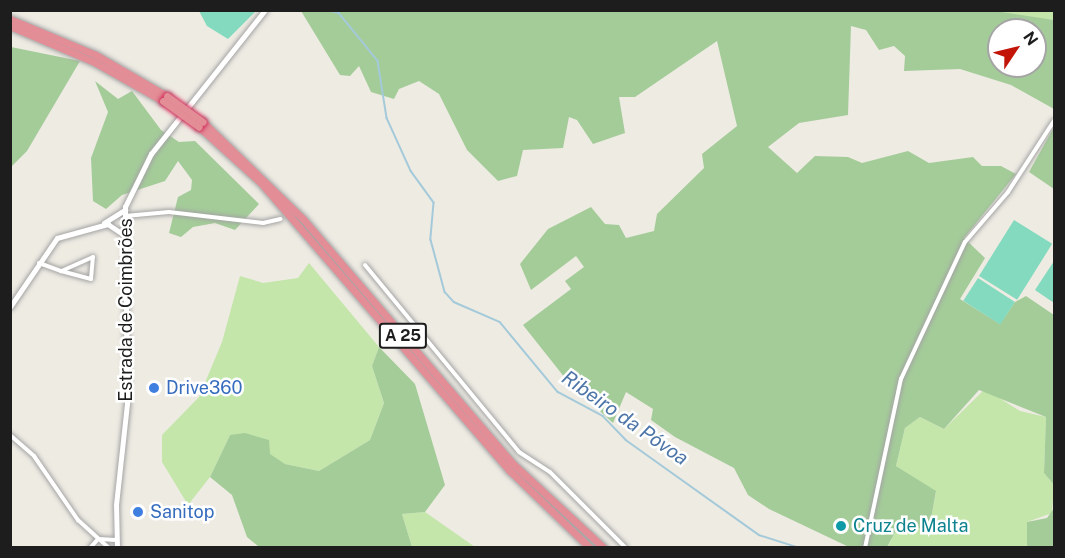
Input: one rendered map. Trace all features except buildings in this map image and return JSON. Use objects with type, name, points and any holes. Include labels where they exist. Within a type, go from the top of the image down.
[{"type":"highway","name":"A 25","points":[[10,19],[96,55],[165,98],[201,125],[303,219],[511,462],[604,548]]},
{"type":"highway","name":"A 25","points":[[10,26],[94,62],[165,98]]},
{"type":"highway","name":"A 25","points":[[201,125],[262,184],[510,471],[590,548]]},
{"type":"street","name":"Estrada de Coimbrões","points":[[117,548],[127,404],[124,216],[151,154],[264,11]]},
{"type":"street","points":[[865,548],[900,379],[964,242],[1008,192],[1054,121]]},
{"type":"street","points":[[88,230],[124,216],[169,212],[262,223],[281,219]]},
{"type":"street","points":[[10,307],[24,295],[38,263],[57,238],[108,224],[124,216]]},
{"type":"street","points":[[108,224],[123,235]]},
{"type":"street","points":[[38,263],[61,271],[91,279],[93,257],[79,260],[61,271]]},
{"type":"street","points":[[365,265],[519,453],[550,472],[626,548]]},
{"type":"street","points":[[10,435],[34,456],[98,539],[109,548]]},
{"type":"street","points":[[98,539],[116,540]]},
{"type":"street","points":[[90,548],[98,539]]},
{"type":"green space","points":[[988,10],[1041,18],[987,18],[987,77],[960,69],[904,71],[905,56],[894,46],[879,50],[866,30],[851,26],[848,115],[799,123],[768,147],[797,173],[815,156],[848,157],[862,163],[908,151],[929,163],[973,157],[982,166],[1001,166],[1016,174],[964,238],[985,258],[960,299],[1000,324],[1015,302],[1026,296],[1054,315],[1054,485],[1044,473],[1046,417],[979,390],[944,429],[920,417],[905,428],[896,466],[936,491],[931,519],[921,529],[910,525],[896,531],[887,547],[849,547],[769,509],[748,495],[734,468],[675,437],[651,420],[653,409],[626,392],[613,423],[569,383],[523,325],[571,289],[565,281],[584,267],[576,256],[531,290],[520,264],[548,229],[591,207],[605,224],[619,225],[626,238],[654,231],[657,214],[704,168],[702,154],[737,126],[717,41],[635,97],[619,97],[625,133],[593,144],[577,120],[569,117],[563,148],[523,150],[517,176],[498,181],[467,150],[439,94],[419,81],[399,89],[394,99],[371,92],[359,66],[350,76],[340,75],[301,11]]},
{"type":"green space","points":[[199,11],[256,11],[228,39],[207,26]]},
{"type":"green space","points":[[988,11],[1054,11],[1054,20],[1005,17]]},
{"type":"green space","points":[[1047,19],[1054,20],[1054,109],[1011,85],[989,78],[1047,78]]},
{"type":"green space","points":[[11,47],[80,61],[27,151],[11,167]]},
{"type":"green space","points":[[95,81],[118,99],[132,91],[161,130],[179,142],[195,141],[259,204],[235,230],[215,223],[193,227],[181,237],[169,233],[178,197],[191,190],[192,180],[178,161],[165,181],[122,195],[106,209],[93,201],[91,158],[108,112]]},
{"type":"green space","points":[[1054,127],[1054,189],[1029,172]]},
{"type":"green space","points":[[1014,220],[1052,244],[1017,300],[979,276]]},
{"type":"green space","points":[[1054,261],[1054,303],[1035,290]]},
{"type":"green space","points":[[309,263],[379,347],[372,366],[384,403],[370,440],[319,471],[285,464],[230,435],[210,477],[188,505],[162,462],[162,435],[199,397],[222,342],[240,276],[263,283],[298,278]]},
{"type":"green space","points":[[978,278],[1015,302],[1000,325],[963,301]]},
{"type":"green space","points":[[379,347],[415,384],[445,485],[425,512],[402,514],[412,547],[259,547],[247,537],[232,495],[210,477],[230,435],[245,433],[269,440],[270,454],[285,464],[319,471],[370,440],[384,403],[372,366]]},
{"type":"green space","points":[[985,389],[1020,411],[1046,417],[1044,473],[1054,485],[1052,513],[1027,522],[1027,547],[887,548],[896,531],[910,525],[921,529],[931,519],[936,492],[896,466],[905,428],[920,417],[944,429]]},
{"type":"green space","points":[[1054,508],[1054,547],[1027,547],[1027,522],[1047,518]]},
{"type":"green space","points":[[425,512],[475,547],[412,547],[402,514]]},
{"type":"waterway","name":"Ribeiro da Póvoa","points":[[328,10],[339,13],[378,61],[387,118],[411,171],[434,203],[431,240],[445,292],[454,302],[500,322],[558,392],[603,416],[626,440],[759,535],[800,548]]},
{"type":"place","name":"Drive360","points":[[154,388]]},
{"type":"place","name":"Sanitop","points":[[138,512]]},
{"type":"place","name":"Cruz de Malta","points":[[841,526]]}]
